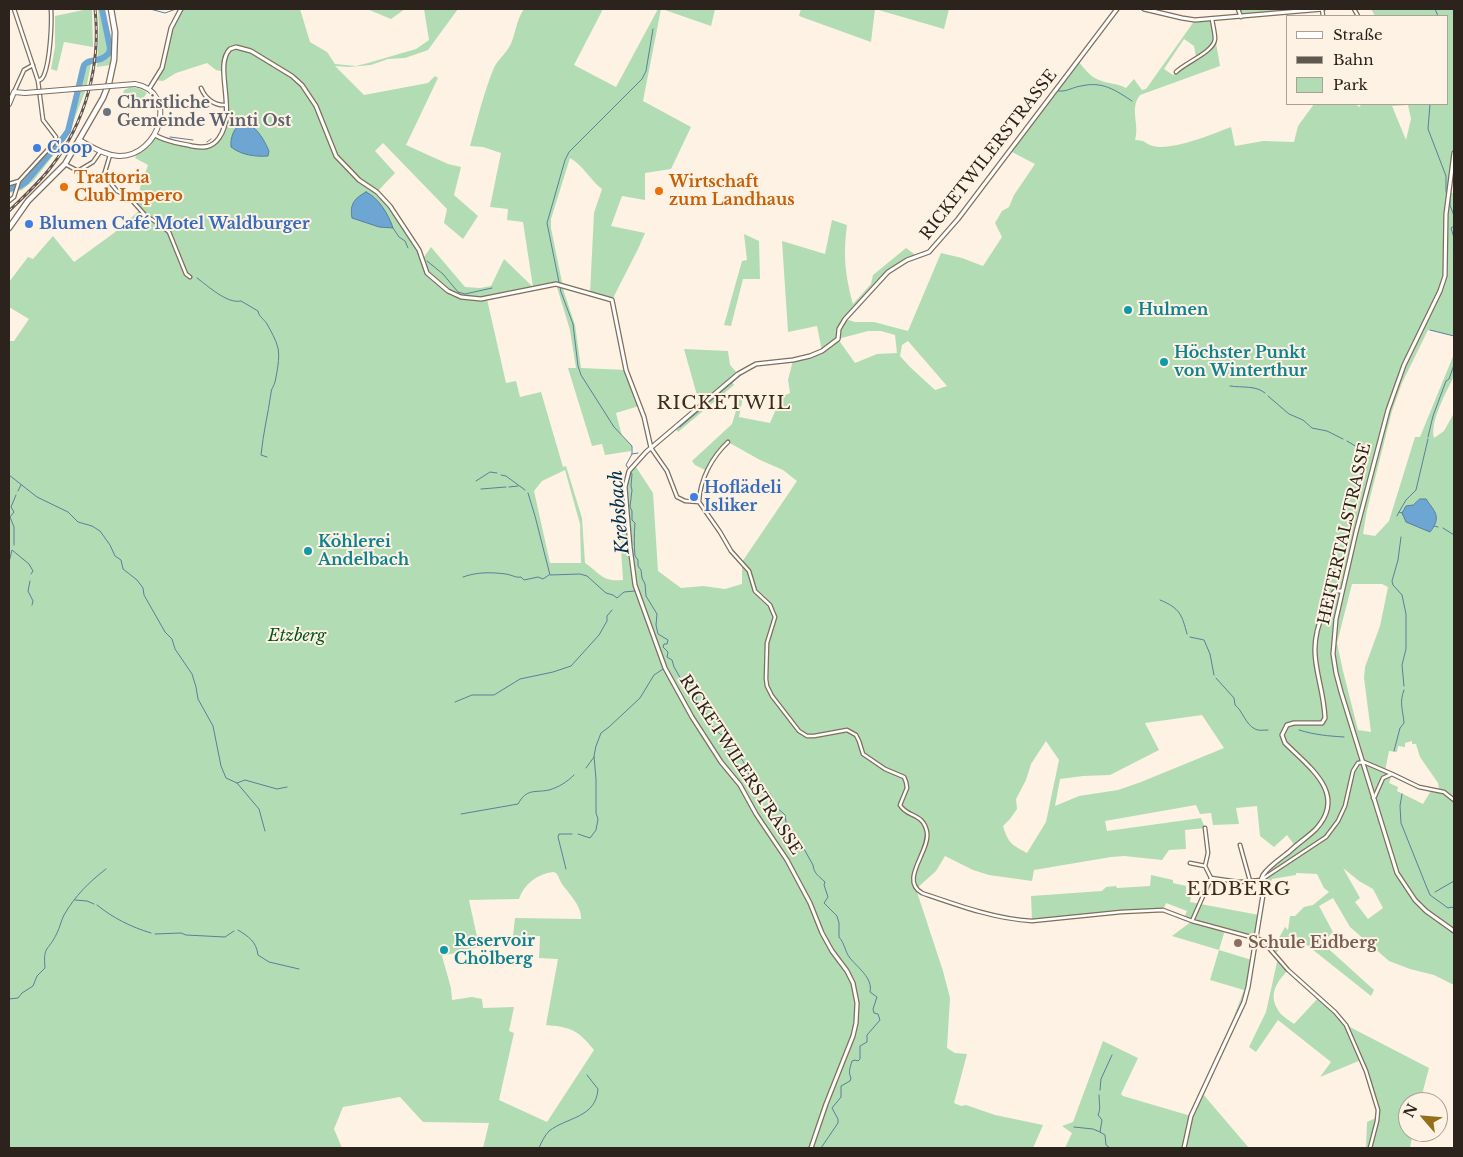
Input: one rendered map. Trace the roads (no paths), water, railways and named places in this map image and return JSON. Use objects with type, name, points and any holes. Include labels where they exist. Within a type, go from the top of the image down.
[{"type":"main road","points":[[9,228],[28,201],[65,164],[103,98],[111,76],[114,60],[115,40],[111,9]]},
{"type":"main road","points":[[9,104],[14,92],[25,93],[135,84],[149,89],[155,96],[160,109],[160,120],[155,135],[147,145],[139,150],[120,156],[110,155],[100,152],[79,140]]},
{"type":"street","points":[[9,202],[14,197],[18,183],[56,140],[46,126],[43,117],[38,80],[14,9]]},
{"type":"street","points":[[38,80],[44,76],[48,56],[51,9]]},
{"type":"street","points":[[149,89],[162,68],[171,28],[181,9]]},
{"type":"street","name":"RICKETWILERSTRASSE","points":[[811,1148],[853,1036],[857,1003],[853,983],[847,971],[828,945],[810,903],[787,860],[756,814],[740,785],[721,762],[692,718],[665,668],[635,586],[625,495],[626,479],[634,464],[651,448],[746,368],[760,363],[793,360],[810,356],[822,351],[838,339],[839,329],[845,319],[888,272],[907,260],[928,252],[958,219],[1117,9]]},
{"type":"street","points":[[1144,9],[1182,18],[1212,19],[1322,9]]},
{"type":"street","points":[[1238,9],[1241,17]]},
{"type":"street","points":[[1176,72],[1186,63],[1208,51],[1213,46],[1215,39],[1212,19]]},
{"type":"street","points":[[155,135],[172,142],[205,147],[217,141],[228,119],[224,59],[230,49],[236,47],[251,51],[292,76],[310,94],[336,156],[359,180],[377,192],[390,206],[419,250],[424,266],[432,278],[456,296],[481,299],[556,284],[612,300],[626,370],[644,417],[651,448],[667,471],[677,496],[686,501],[699,502]]},
{"type":"street","points":[[14,92],[24,70],[33,65]]},
{"type":"street","points":[[201,88],[204,97],[222,106],[227,105]]},
{"type":"street","points":[[65,164],[78,172],[93,162],[100,152]]},
{"type":"street","name":"HEITERTALSTRASSE","points":[[1454,153],[1446,214],[1445,276],[1440,291],[1404,365],[1390,402],[1342,592],[1335,627],[1333,654],[1336,673],[1393,864],[1401,882],[1420,906],[1454,931]]},
{"type":"street","points":[[110,155],[104,174],[117,191],[128,196],[146,215],[169,232],[186,274],[190,277]]},
{"type":"street","points":[[9,184],[18,183]]},
{"type":"street","points":[[728,442],[707,471],[700,487],[699,502],[731,551],[749,571],[755,591],[770,605],[772,610],[774,617],[767,643],[767,686],[772,696],[800,731],[807,736],[847,730],[856,735],[863,754],[885,769],[904,777],[907,788],[900,805],[902,809],[923,821],[926,830],[927,841],[913,876],[913,883],[916,889],[922,893],[970,908],[1018,920],[1032,922],[1153,910],[1170,912],[1192,921],[1262,940],[1288,970],[1335,1012],[1346,1025],[1366,1071],[1378,1110],[1370,1148]]},
{"type":"street","points":[[1184,1148],[1191,1116],[1244,1002],[1262,895],[1261,880],[1265,872],[1315,830],[1327,809],[1328,795],[1325,784],[1285,743],[1282,736],[1287,725],[1294,723],[1322,723],[1325,718],[1314,655],[1315,641],[1320,620],[1330,596],[1335,591],[1342,592]]},
{"type":"street","points":[[1211,878],[1239,882],[1261,880],[1308,850],[1331,832],[1345,806],[1354,767],[1358,763],[1362,762],[1419,787],[1438,790],[1454,800]]},
{"type":"street","points":[[1373,798],[1383,778],[1392,774]]},
{"type":"street","points":[[1205,828],[1208,853],[1205,866],[1211,878]]},
{"type":"street","points":[[1240,845],[1250,880]]},
{"type":"street","points":[[1190,863],[1205,866]]},
{"type":"street","points":[[1192,921],[1211,878]]},
{"type":"water","points":[[243,123],[256,129],[269,151],[268,156],[249,155],[231,147],[233,133]]},
{"type":"water","points":[[366,192],[375,198],[382,207],[393,228],[379,227],[352,218],[352,205]]},
{"type":"water","points":[[1420,499],[1426,499],[1436,515],[1436,522],[1430,532],[1406,522],[1402,513],[1406,506],[1413,505]]},
{"type":"waterway","points":[[9,189],[26,182],[63,138],[68,131],[84,65],[109,53],[110,48],[102,9]]},
{"type":"waterway","points":[[150,9],[165,13],[176,9]]},
{"type":"waterway","points":[[1435,9],[1438,15]]},
{"type":"waterway","name":"Krebsbach","points":[[653,29],[646,71],[642,79],[569,152],[547,223],[561,292],[573,324],[578,366],[581,375],[614,427],[632,446],[632,454],[626,465],[632,474],[630,507],[632,520],[635,523],[635,556],[645,584],[646,596],[657,614],[656,625],[658,634],[668,640],[667,644],[664,644],[663,647],[668,652],[667,657],[672,660],[685,686],[693,685],[696,687],[695,705],[697,709],[712,717],[710,724],[721,735],[729,737],[728,751],[741,758],[753,783],[757,781],[760,783],[766,792],[769,792],[772,797],[772,803],[785,815],[787,829],[795,833],[816,873],[825,882],[824,885],[828,897],[824,903],[837,916],[839,937],[847,953],[867,978],[870,992],[877,997],[873,1009],[874,1013],[878,1014],[880,1020],[867,1035],[867,1042],[860,1046],[860,1059],[852,1061],[850,1081],[841,1086],[841,1097],[832,1108],[838,1123],[821,1148]]},
{"type":"waterway","points":[[1058,91],[1096,85],[1114,90],[1132,101]]},
{"type":"waterway","points":[[1430,105],[1428,129],[1446,176],[1446,192]]},
{"type":"waterway","points":[[229,122],[241,118],[248,120],[248,123]]},
{"type":"waterway","points":[[170,137],[193,140]]},
{"type":"waterway","points":[[207,142],[211,139]]},
{"type":"waterway","points":[[1450,199],[1454,216]]},
{"type":"waterway","points":[[1454,226],[1451,228],[1454,238]]},
{"type":"waterway","points":[[393,228],[399,237],[405,241],[408,248]]},
{"type":"waterway","points":[[427,261],[443,274],[458,292],[465,294],[492,288]]},
{"type":"waterway","points":[[197,278],[224,297],[230,300],[241,301],[258,311],[276,342],[279,352],[278,365],[271,392],[261,455],[267,457]]},
{"type":"waterway","points":[[1430,330],[1454,336]]},
{"type":"waterway","points":[[1428,437],[1433,416],[1454,365]]},
{"type":"waterway","points":[[680,427],[741,375]]},
{"type":"waterway","points":[[1230,386],[1253,388],[1265,393]]},
{"type":"waterway","points":[[1268,396],[1289,414],[1303,420],[1312,428],[1327,431],[1343,439]]},
{"type":"waterway","points":[[1399,512],[1406,500],[1416,490],[1428,439]]},
{"type":"waterway","points":[[1347,441],[1367,453]]},
{"type":"waterway","name":"Krebsbach","points":[[632,454],[638,453]]},
{"type":"waterway","points":[[476,481],[490,472],[497,473]]},
{"type":"waterway","points":[[9,475],[37,497],[68,512],[78,522],[92,526],[100,531],[115,556],[121,560],[123,569],[137,580],[143,588],[144,595],[165,632],[172,639],[175,649],[192,674],[198,699],[213,726],[221,766],[226,778],[237,783],[259,809],[265,831]]},
{"type":"waterway","points":[[501,475],[506,476],[525,490]]},
{"type":"waterway","points":[[18,491],[21,485]]},
{"type":"waterway","points":[[509,487],[518,486]]},
{"type":"waterway","points":[[481,489],[506,487]]},
{"type":"waterway","points":[[528,493],[550,575],[580,574],[587,576],[606,593],[617,598],[624,592],[635,591]]},
{"type":"waterway","points":[[14,545],[14,527],[10,517],[14,512],[11,507],[16,495]]},
{"type":"waterway","points":[[1397,516],[1399,512],[1402,513]]},
{"type":"waterway","points":[[1434,526],[1438,527]]},
{"type":"waterway","points":[[1443,528],[1454,535]]},
{"type":"waterway","points":[[1401,537],[1398,560],[1392,581],[1393,585],[1402,595],[1406,614],[1406,649],[1402,665],[1404,686]]},
{"type":"waterway","points":[[9,562],[12,550],[29,564],[33,571],[31,574]]},
{"type":"waterway","points":[[463,577],[479,573],[494,573],[521,577],[524,580],[538,577],[543,579],[549,575]]},
{"type":"waterway","points":[[30,581],[28,591],[33,601],[32,605]]},
{"type":"waterway","points":[[1160,600],[1176,609],[1187,634]]},
{"type":"waterway","points":[[455,702],[472,695],[494,695],[520,679],[571,666],[599,635],[607,621],[607,616],[612,610]]},
{"type":"waterway","points":[[1190,637],[1204,640],[1210,654],[1214,675]]},
{"type":"waterway","points":[[578,834],[590,838],[596,830],[598,819],[596,813],[594,756],[601,733],[640,698],[654,675],[663,669]]},
{"type":"waterway","points":[[1216,678],[1234,698],[1235,705],[1249,724],[1256,730],[1268,730]]},
{"type":"waterway","points":[[1394,751],[1400,728],[1404,723],[1402,703],[1404,690]]},
{"type":"waterway","points":[[1299,730],[1344,737]]},
{"type":"waterway","points":[[586,768],[594,757]]},
{"type":"waterway","points":[[461,814],[518,804],[528,793],[553,789],[574,775]]},
{"type":"waterway","points":[[237,783],[245,780],[277,789],[287,787]]},
{"type":"waterway","points":[[1402,794],[1400,806],[1401,823],[1430,895],[1448,908],[1452,907],[1454,909]]},
{"type":"waterway","points":[[566,869],[558,837],[559,834],[572,834]]},
{"type":"waterway","points":[[9,999],[18,998],[33,986],[37,976],[45,968],[47,949],[54,939],[68,908],[83,890],[106,869]]},
{"type":"waterway","points":[[1435,892],[1454,881]]},
{"type":"waterway","points":[[75,900],[94,904]]},
{"type":"waterway","points":[[97,905],[122,922],[151,933]]},
{"type":"waterway","points":[[238,930],[256,946],[258,955],[269,962],[299,969]]},
{"type":"waterway","points":[[155,934],[181,933],[186,935],[225,937],[234,931]]},
{"type":"waterway","points":[[1100,1090],[1101,1079],[1112,1055]]},
{"type":"waterway","points":[[539,1148],[549,1131],[580,1116],[592,1106],[598,1089],[587,1075]]},
{"type":"waterway","points":[[1099,1095],[1100,1108],[1098,1115],[1102,1120],[1100,1132],[1105,1135],[1106,1145],[1110,1148]]},
{"type":"waterway","points":[[1074,1127],[1093,1129],[1100,1132]]},
{"type":"railway","points":[[9,211],[51,167],[63,150],[82,112],[93,72],[96,51],[95,9]]},
{"type":"place","name":"Christliche Gemeinde Winti Ost","points":[[107,112]]},
{"type":"place","name":"Coop","points":[[37,148]]},
{"type":"place","name":"Trattoria Club Impero","points":[[64,187]]},
{"type":"place","name":"Wirtschaft zum Landhaus","points":[[659,191]]},
{"type":"place","name":"Blumen Café Motel Waldburger","points":[[29,224]]},
{"type":"place","name":"Hulmen","points":[[1128,310]]},
{"type":"place","name":"Höchster Punkt von Winterthur","points":[[1164,362]]},
{"type":"place","name":"Hoflädeli Isliker","points":[[694,497]]},
{"type":"place","name":"Köhlerei Andelbach","points":[[308,551]]},
{"type":"place","name":"Schule Eidberg","points":[[1238,943]]},
{"type":"place","name":"Reservoir Chölberg","points":[[444,950]]},
{"type":"district","name":"RICKETWIL","points":[[724,404]]},
{"type":"district","name":"EIDBERG","points":[[1239,890]]},
{"type":"park label","name":"Etzberg","points":[[297,636]]}]
